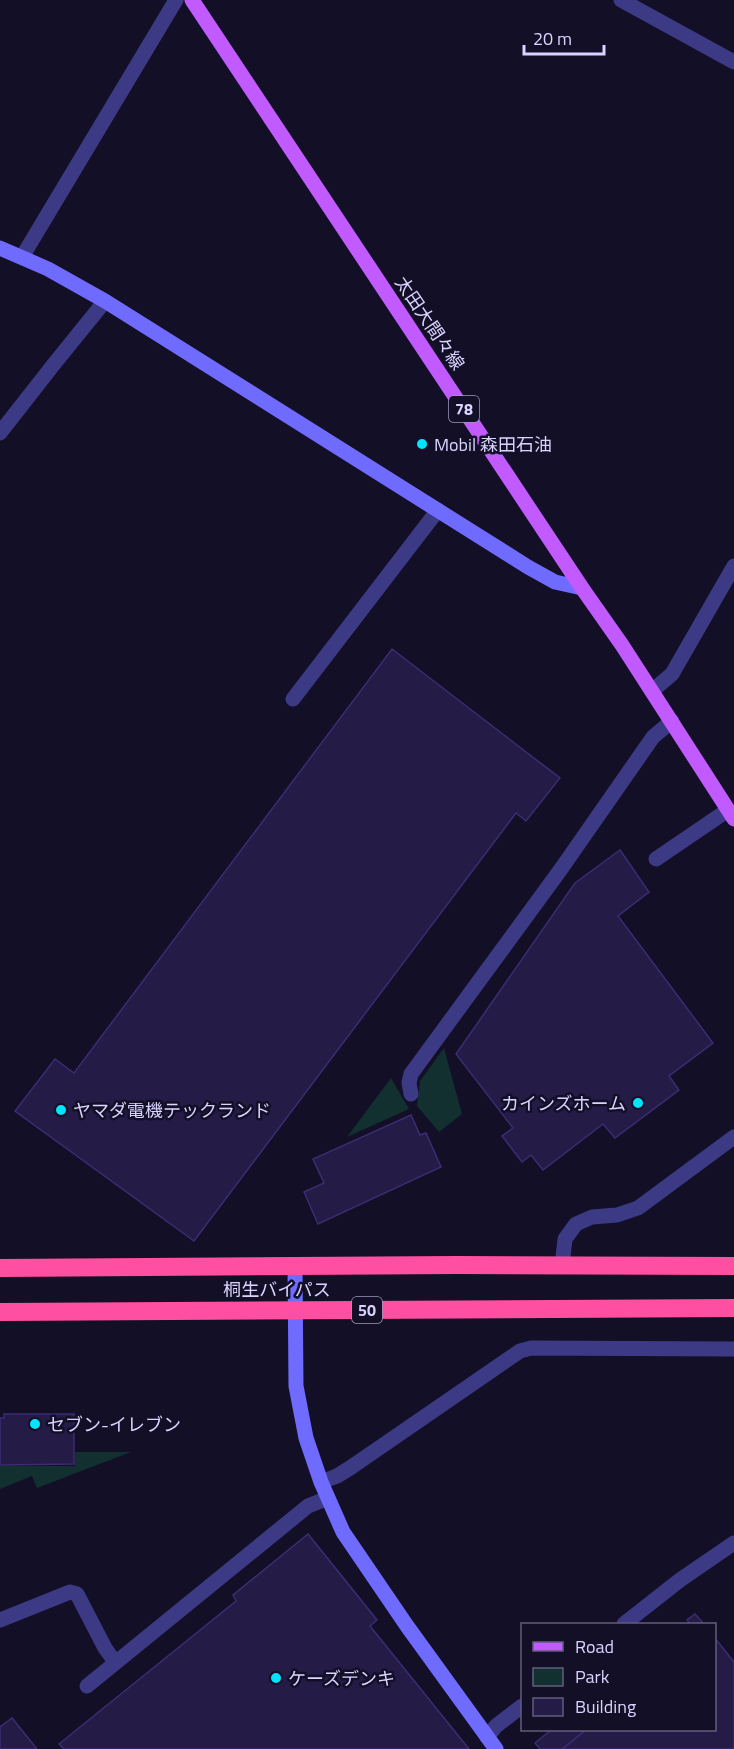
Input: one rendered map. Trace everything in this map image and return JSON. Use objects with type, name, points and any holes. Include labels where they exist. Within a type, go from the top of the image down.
[{"type":"highway","name":"桐生バイパス","points":[[0,1268],[734,1266]]},
{"type":"highway","name":"桐生バイパス","points":[[0,1312],[734,1308]]},
{"type":"main road","name":"太田大間々線","points":[[192,0],[652,691],[731,815]]},
{"type":"street","points":[[22,257],[176,0]]},
{"type":"street","points":[[621,0],[734,62]]},
{"type":"street","points":[[0,248],[48,269],[105,302],[555,582],[582,588]]},
{"type":"street","points":[[0,433],[105,302]]},
{"type":"street","points":[[293,699],[438,510]]},
{"type":"street","points":[[652,691],[672,674],[734,566]]},
{"type":"street","points":[[411,1094],[409,1083],[411,1074],[555,878],[653,737],[672,722]]},
{"type":"street","points":[[656,859],[731,815]]},
{"type":"street","points":[[562,1266],[565,1239],[576,1224],[592,1217],[617,1215],[638,1208],[734,1137]]},
{"type":"street","points":[[295,1266],[297,1386],[306,1438],[321,1482],[344,1532],[491,1743]]},
{"type":"street","points":[[321,1482],[350,1468],[520,1351],[545,1346],[734,1349]]},
{"type":"street","points":[[87,1686],[308,1506],[328,1498]]},
{"type":"street","points":[[625,1623],[680,1580],[734,1543]]},
{"type":"street","points":[[0,1620],[70,1592],[77,1594],[105,1648],[115,1662]]},
{"type":"street","points":[[491,1743],[496,1726],[521,1707]]},
{"type":"green space","points":[[444,1048],[462,1114],[439,1132],[417,1106],[420,1081]]},
{"type":"green space","points":[[391,1078],[409,1109],[347,1137]]},
{"type":"green space","points":[[75,1452],[131,1452],[37,1488],[32,1476],[0,1489],[0,1466],[75,1466]]},
{"type":"building","points":[[392,649],[560,778],[526,821],[516,813],[194,1241],[15,1111],[55,1059],[74,1073]]},
{"type":"building","points":[[620,850],[649,892],[618,916],[713,1043],[669,1076],[679,1090],[615,1138],[603,1124],[543,1170],[531,1155],[522,1162],[502,1136],[513,1128],[456,1054],[575,883]]},
{"type":"building","points":[[411,1115],[420,1135],[426,1133],[441,1167],[318,1224],[304,1192],[324,1183],[313,1159]]},
{"type":"building","points":[[4,1414],[74,1414],[74,1464],[0,1465],[0,1418],[4,1418]]},
{"type":"building","name":"ケーズデンキ","points":[[308,1534],[377,1620],[370,1626],[469,1749],[64,1749],[59,1744],[236,1601],[233,1595]]},
{"type":"building","points":[[695,1614],[703,1623],[689,1623],[687,1620]]},
{"type":"building","points":[[716,1640],[734,1662],[734,1749],[562,1749],[585,1731],[716,1731]]},
{"type":"building","points":[[12,1718],[37,1749],[0,1749],[0,1727]]},
{"type":"building","points":[[550,1731],[585,1731],[562,1749],[540,1749],[535,1743]]},
{"type":"place","name":"Mobil 森田石油","points":[[422,444]]},
{"type":"place","name":"カインズホーム","points":[[638,1103]]},
{"type":"place","name":"ヤマダ電機テックランド","points":[[61,1110]]},
{"type":"place","name":"セブン-イレブン","points":[[35,1424]]},
{"type":"place","name":"ケーズデンキ","points":[[276,1678]]}]
